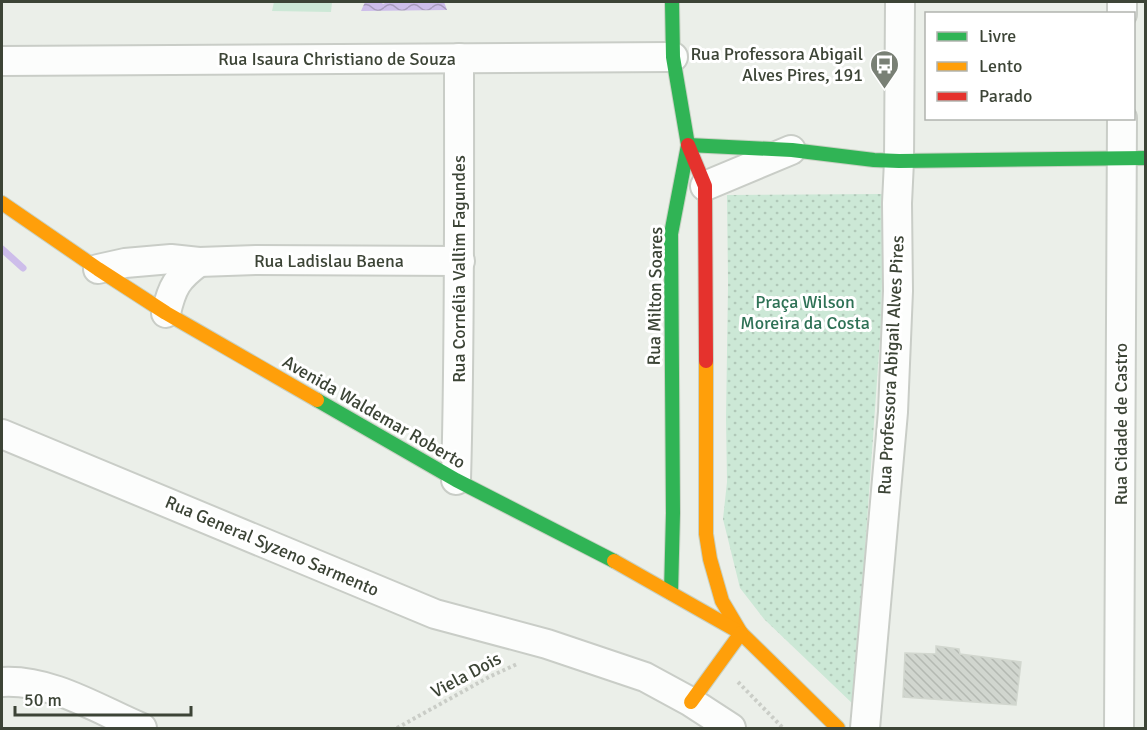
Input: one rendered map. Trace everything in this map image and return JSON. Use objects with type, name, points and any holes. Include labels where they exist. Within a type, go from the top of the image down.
[{"type":"street","name":"Rua Milton Soares","points":[[671,593],[673,513],[671,234],[687,145],[673,57],[672,2]]},
{"type":"street","name":"Rua Professora Abigail Alves Pires","points":[[866,729],[893,412],[898,291],[900,2]]},
{"type":"street","name":"Rua Isaura Christiano de Souza","points":[[2,61],[673,57]]},
{"type":"street","name":"Rua Cornélia Vallim Fagundes","points":[[456,480],[460,261],[459,58]]},
{"type":"street","name":"Rua Cidade de Castro","points":[[1119,729],[1134,158],[1123,120]]},
{"type":"street","points":[[792,150],[705,186],[687,145],[792,150],[899,161],[1134,158]]},
{"type":"street","name":"Avenida Waldemar Roberto","points":[[705,186],[706,534],[710,559],[722,601],[741,633],[838,729]]},
{"type":"street","name":"Avenida Waldemar Roberto","points":[[2,203],[166,313],[456,480],[606,557],[741,633]]},
{"type":"street","name":"Rua Ladislau Baena","points":[[98,269],[124,263],[171,259],[199,262],[460,261]]},
{"type":"street","points":[[166,313],[171,294],[179,279],[199,262]]},
{"type":"street","name":"Rua General Syzeno Sarmento","points":[[2,434],[435,614],[547,644],[645,677],[691,702],[731,729]]},
{"type":"street","points":[[691,702],[741,633]]},
{"type":"street","points":[[2,682],[33,685],[63,693],[107,720],[142,729]]},
{"type":"path","name":"Viela Dois","points":[[397,729],[489,677],[531,657],[547,644]]},
{"type":"path","points":[[743,686],[783,729]]},
{"type":"green space","points":[[274,2],[332,2],[331,12],[272,11]]},
{"type":"green space","name":"Praça Wilson Moreira da Costa","points":[[884,194],[881,324],[854,705],[764,619],[740,588],[723,519],[727,482],[727,195]]},
{"type":"water","points":[[365,2],[383,4],[387,2],[444,2],[447,10],[361,11]]},
{"type":"building","points":[[936,646],[959,649],[960,654],[1021,662],[1016,705],[903,697],[905,653],[936,654]]},
{"type":"waterway","points":[[2,249],[23,268]]},
{"type":"traffic: fast","points":[[671,593],[673,513],[671,234],[688,145],[673,57],[672,2]]},
{"type":"traffic: fast","points":[[688,145],[792,150],[899,161],[1146,158]]},
{"type":"traffic: fast","points":[[317,400],[456,480],[614,561]]},
{"type":"traffic: slow","points":[[2,203],[166,313],[317,400]]},
{"type":"traffic: slow","points":[[706,361],[706,534],[710,559],[722,601],[741,633]]},
{"type":"traffic: slow","points":[[614,561],[741,633],[838,728]]},
{"type":"traffic: slow","points":[[691,702],[741,633]]},
{"type":"traffic: jam","points":[[688,145],[705,186],[706,361]]},
{"type":"place","name":"Rua Professora Abigail Alves Pires, 191","points":[[884,90]]}]
